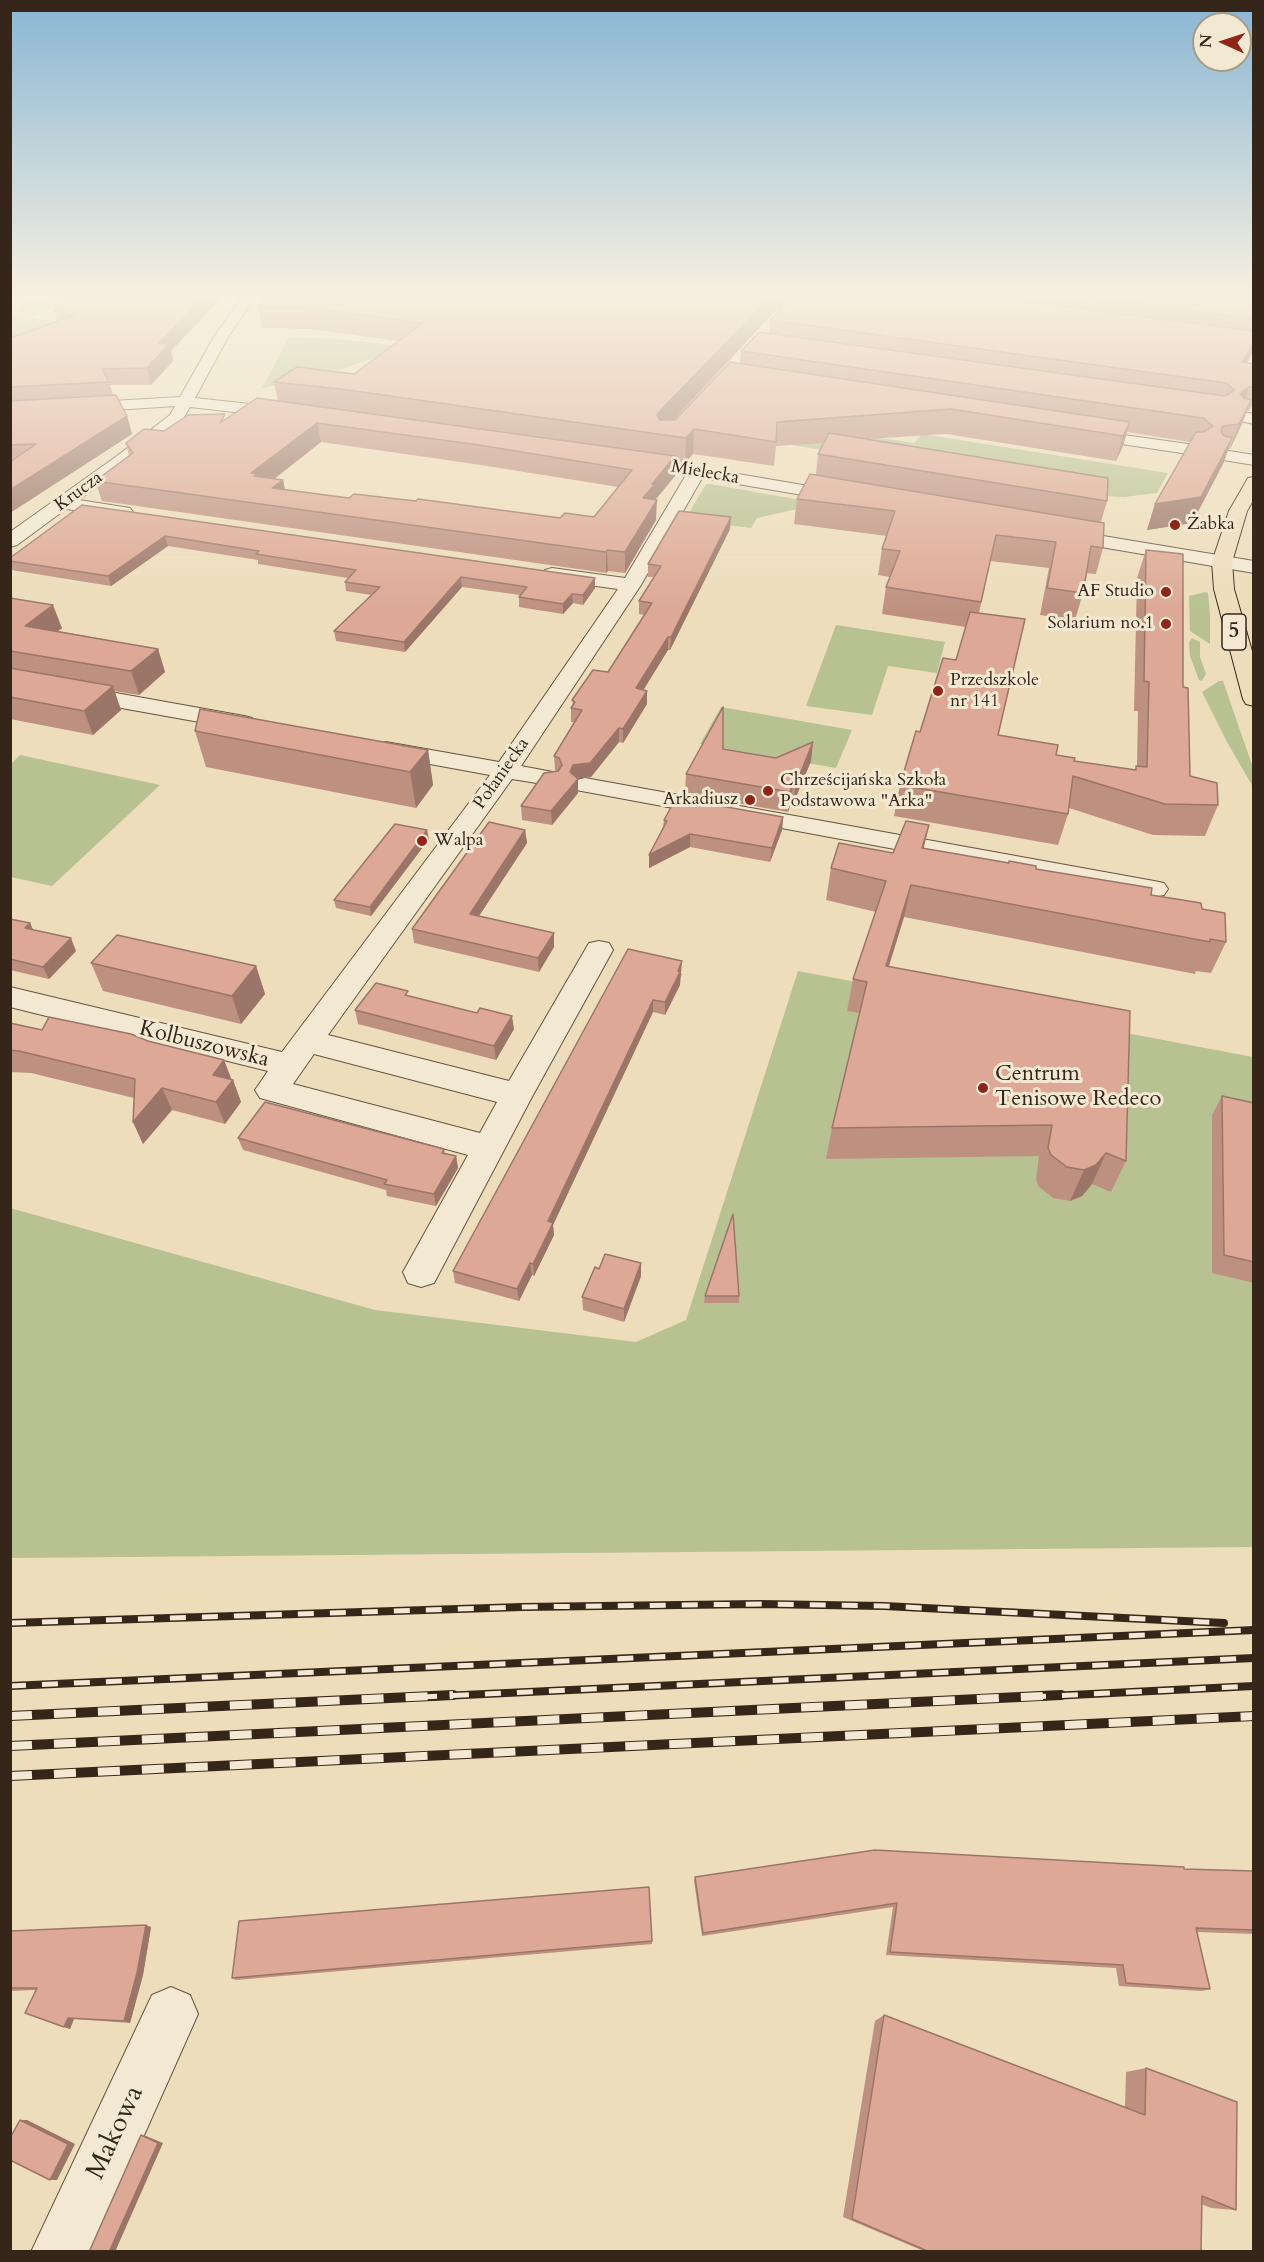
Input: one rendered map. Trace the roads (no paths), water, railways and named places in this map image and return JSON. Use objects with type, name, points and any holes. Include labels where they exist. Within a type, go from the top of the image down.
[{"type":"main road","name":"5","points":[[1254,482],[1238,511],[1222,562],[1224,589],[1254,699]]},
{"type":"street","points":[[10,412],[177,402]]},
{"type":"street","name":"Krucza","points":[[10,541],[163,429],[176,418],[186,402]]},
{"type":"street","points":[[191,402],[302,415]]},
{"type":"street","points":[[1061,431],[1195,450]]},
{"type":"street","points":[[643,463],[658,448]]},
{"type":"street","points":[[1222,455],[1254,460]]},
{"type":"street","name":"Mielecka","points":[[613,458],[857,499]]},
{"type":"street","name":"Połaniecka","points":[[298,1053],[506,770],[631,585],[698,472]]},
{"type":"street","points":[[63,504],[146,516]]},
{"type":"street","points":[[1046,532],[1254,567]]},
{"type":"street","points":[[534,572],[631,585]]},
{"type":"street","points":[[10,681],[266,727]]},
{"type":"street","points":[[370,746],[549,778]]},
{"type":"street","points":[[585,785],[1154,889]]},
{"type":"street","points":[[421,1272],[599,950]]},
{"type":"street","name":"Kolbuszowska","points":[[10,998],[517,1095]]},
{"type":"street","name":"Kolbuszowska","points":[[298,1053],[271,1090],[489,1148]]},
{"type":"street","name":"Makowa","points":[[61,2252],[171,2014]]},
{"type":"railway","points":[[10,1623],[522,1607],[760,1604],[884,1606],[1224,1623]]},
{"type":"railway","points":[[10,1686],[1254,1630]]},
{"type":"railway","points":[[421,1697],[1254,1658]]},
{"type":"railway","points":[[1030,1697],[1254,1686]]},
{"type":"railway","points":[[10,1716],[453,1695]]},
{"type":"railway","points":[[10,1746],[1061,1695]]},
{"type":"railway","points":[[10,1776],[1254,1716]]},
{"type":"place","name":"Żabka","points":[[1175,525]]},
{"type":"place","name":"AF Studio","points":[[1166,592]]},
{"type":"place","name":"Solarium no.1","points":[[1166,624]]},
{"type":"place","name":"Przedszkole nr 141","points":[[938,691]]},
{"type":"place","name":"Chrześcijańska Szkoła Podstawowa \"Arka\"","points":[[768,791]]},
{"type":"place","name":"Arkadiusz","points":[[750,800]]},
{"type":"place","name":"Walpa","points":[[422,841]]},
{"type":"place","name":"Centrum Tenisowe Redeco","points":[[983,1088]]}]
